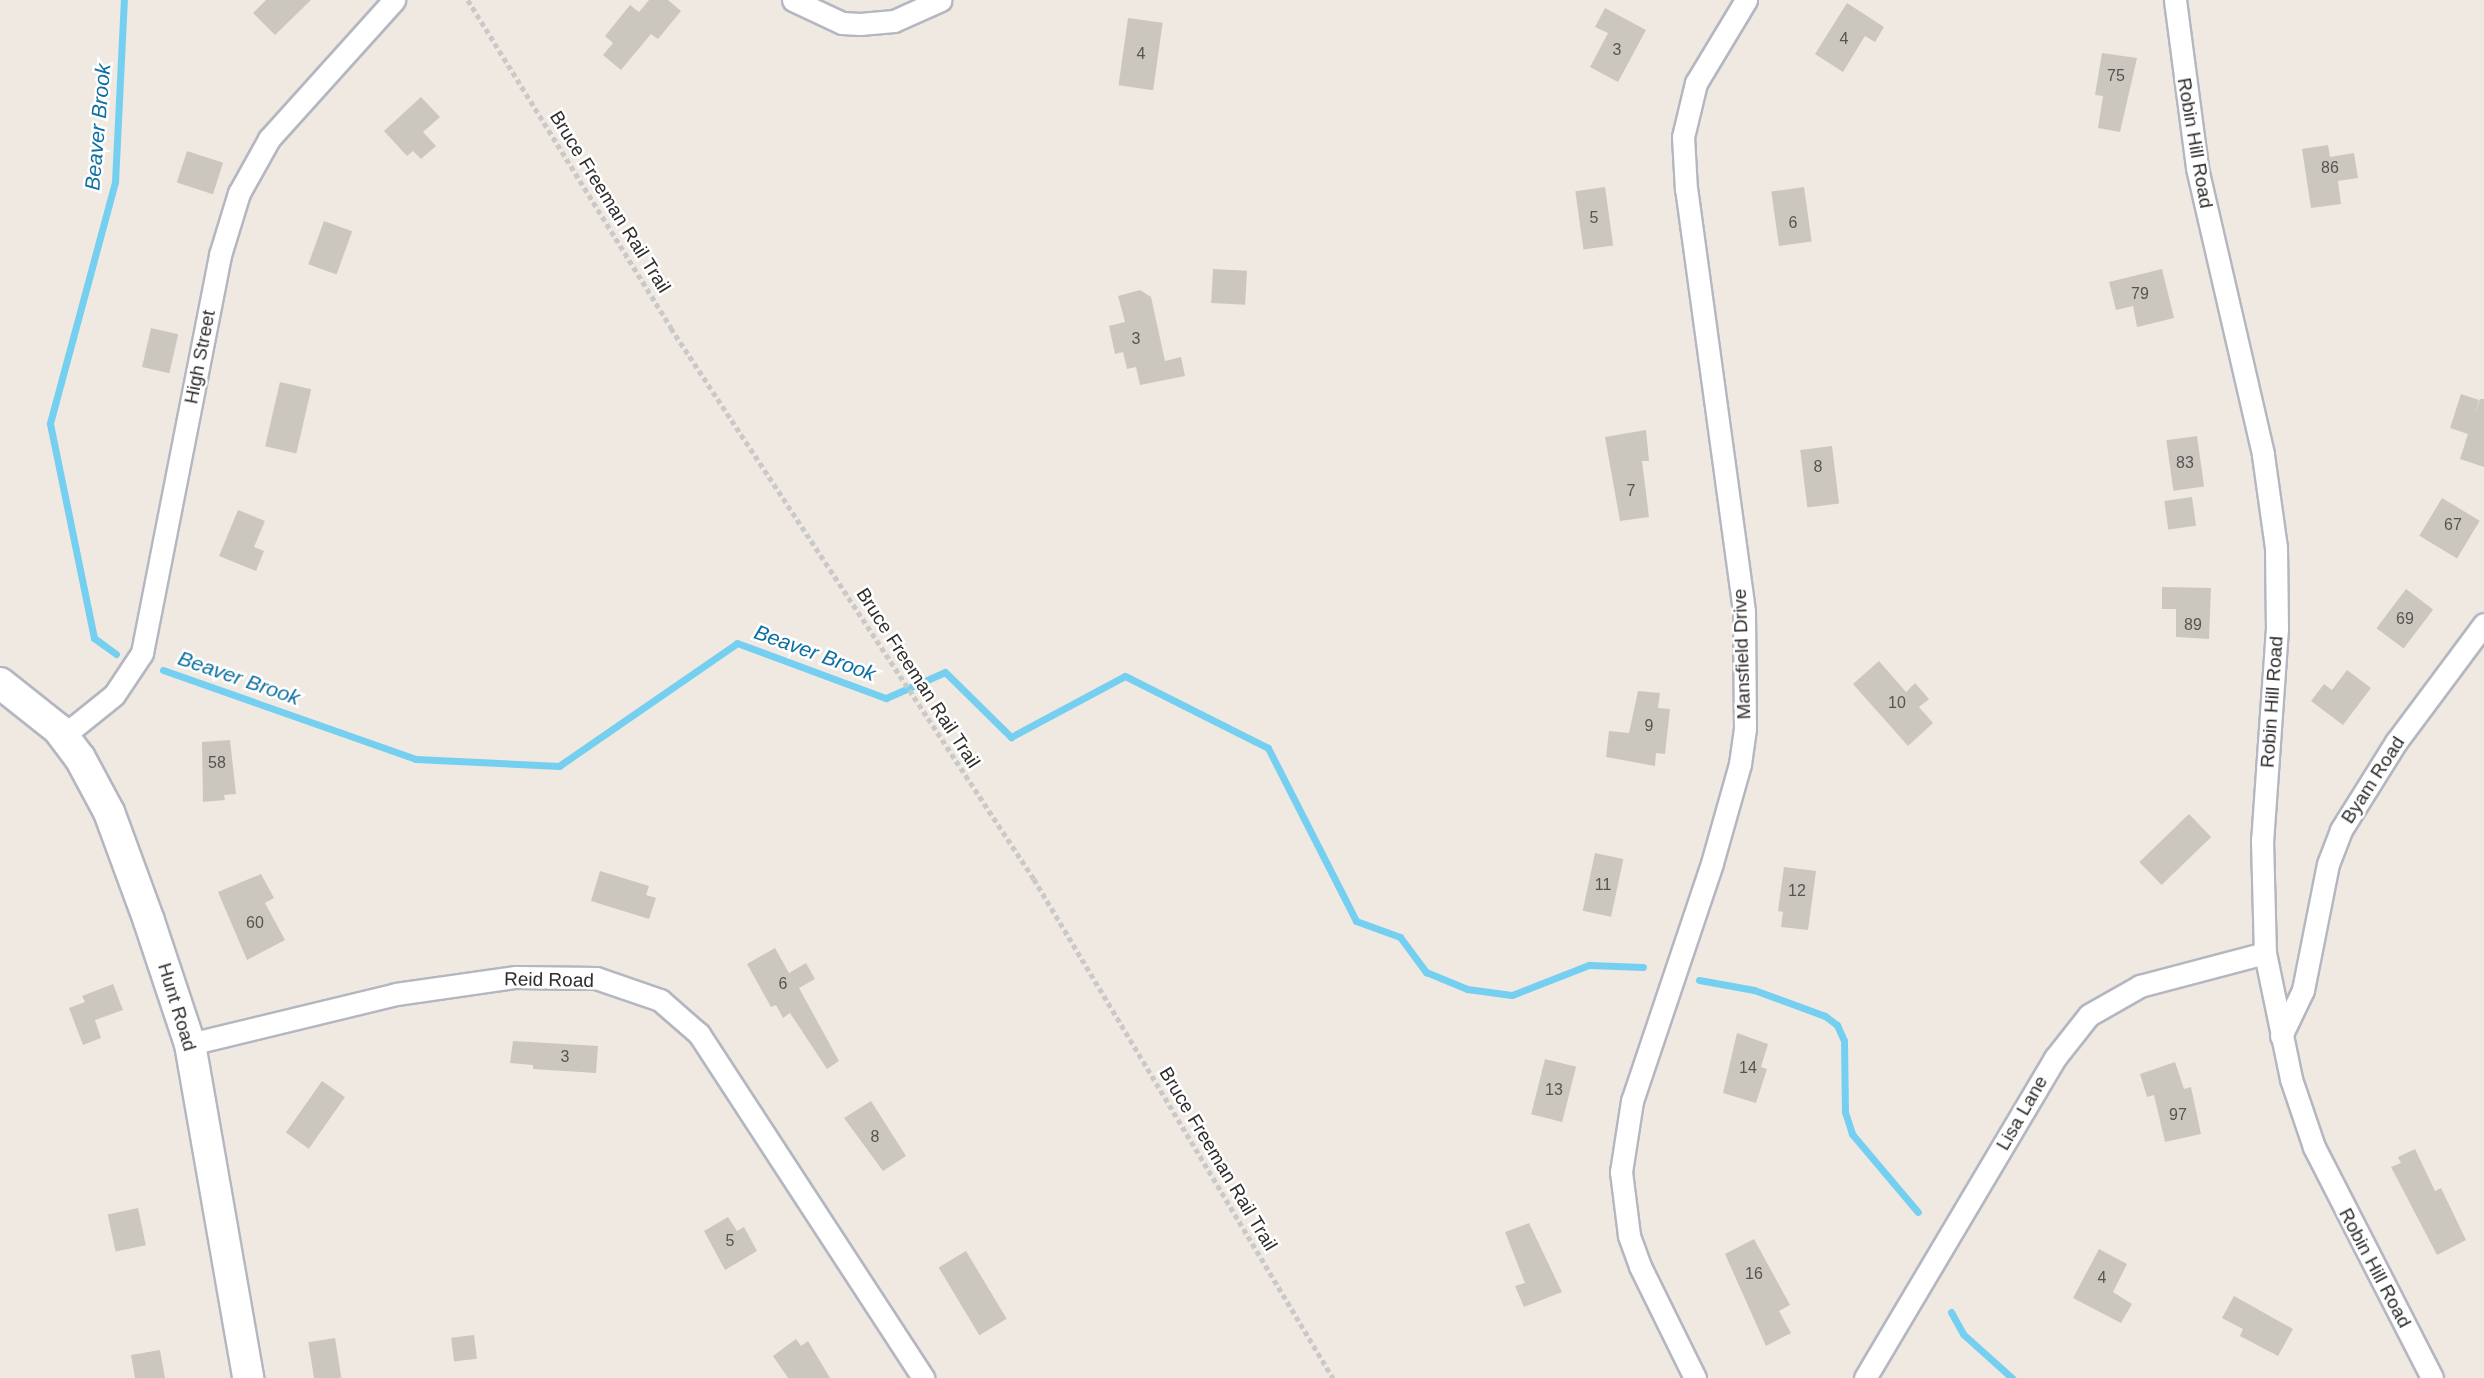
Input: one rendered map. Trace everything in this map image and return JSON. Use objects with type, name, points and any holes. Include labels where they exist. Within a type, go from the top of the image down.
[{"type":"street","name":"High Street","points":[[63,736],[114,695],[142,653],[218,266],[239,193],[269,139],[394,0]]},
{"type":"street","points":[[793,0],[842,23],[860,24],[894,20],[942,0]]},
{"type":"street","name":"Mansfield Drive","points":[[1695,1378],[1640,1266],[1629,1235],[1621,1172],[1632,1101],[1712,863],[1740,765],[1745,728],[1744,611],[1690,218],[1684,137],[1696,83],[1746,0]]},
{"type":"street","name":"Robin Hill Road","points":[[2175,0],[2197,167],[2263,455],[2276,547],[2277,628],[2262,840],[2266,953],[2281,1035],[2302,1115],[2324,1169],[2432,1378]]},
{"type":"street","name":"Byam Road","points":[[2281,1035],[2303,990],[2328,864],[2342,830],[2396,742],[2484,624]]},
{"type":"street","name":"Hunt Road","points":[[0,683],[63,736],[109,813],[190,1044],[221,1201],[248,1378]]},
{"type":"street","name":"Lisa Lane","points":[[1865,1378],[2055,1058],[2089,1015],[2149,983],[2266,953]]},
{"type":"street","name":"Reid Road","points":[[190,1044],[396,994],[516,976],[596,978],[660,1000],[699,1034],[923,1378]]},
{"type":"path","name":"Bruce Freeman Rail Trail","points":[[468,0],[671,328],[912,698],[1034,879],[1333,1378]]},
{"type":"building","points":[[266,0],[311,0],[275,35],[253,13]]},
{"type":"building","points":[[649,0],[668,0],[681,11],[658,39],[651,34],[621,70],[603,55],[613,43],[605,36],[630,5],[639,12]]},
{"type":"building","points":[[1847,3],[1884,27],[1875,42],[1865,36],[1843,72],[1815,54]]},
{"type":"building","points":[[1605,8],[1646,30],[1618,82],[1590,67],[1608,33],[1595,27]]},
{"type":"building","points":[[1128,18],[1163,23],[1153,90],[1119,85]]},
{"type":"building","points":[[2102,53],[2137,58],[2120,132],[2098,128],[2103,96],[2095,95]]},
{"type":"building","points":[[421,97],[440,117],[423,132],[436,146],[421,159],[413,151],[407,156],[384,131]]},
{"type":"building","points":[[2328,145],[2330,157],[2354,153],[2358,178],[2338,181],[2341,204],[2311,208],[2302,149]]},
{"type":"building","points":[[187,151],[223,163],[213,194],[177,182]]},
{"type":"building","points":[[1605,187],[1613,245],[1584,250],[1575,191]]},
{"type":"building","points":[[1804,187],[1812,241],[1779,246],[1771,192]]},
{"type":"building","points":[[324,221],[352,231],[336,274],[308,264]]},
{"type":"building","points":[[1213,269],[1247,271],[1245,305],[1211,303]]},
{"type":"building","points":[[2162,269],[2174,318],[2137,327],[2133,306],[2116,310],[2109,282]]},
{"type":"building","points":[[1140,290],[1151,297],[1165,361],[1181,357],[1185,376],[1140,385],[1136,367],[1127,369],[1123,352],[1115,354],[1109,326],[1125,322],[1118,296]]},
{"type":"building","points":[[151,328],[178,334],[169,373],[142,367]]},
{"type":"building","points":[[280,382],[311,389],[296,454],[265,446]]},
{"type":"building","points":[[2461,394],[2479,400],[2475,415],[2480,399],[2484,399],[2484,467],[2460,459],[2468,434],[2450,428]]},
{"type":"building","points":[[1646,430],[1649,461],[1642,461],[1649,517],[1620,521],[1605,437]]},
{"type":"building","points":[[2197,436],[2204,487],[2173,491],[2166,440]]},
{"type":"building","points":[[1832,446],[1839,504],[1807,507],[1800,450]]},
{"type":"building","points":[[2192,497],[2196,526],[2168,530],[2164,501]]},
{"type":"building","points":[[2442,498],[2480,521],[2457,558],[2419,536]]},
{"type":"building","points":[[238,510],[265,521],[254,547],[264,551],[256,571],[219,556]]},
{"type":"building","points":[[2162,587],[2211,588],[2209,639],[2176,637],[2176,609],[2162,609]]},
{"type":"building","points":[[2406,589],[2433,609],[2404,649],[2377,628]]},
{"type":"building","points":[[1879,661],[1906,692],[1915,683],[1929,699],[1919,707],[1933,723],[1908,746],[1853,684]]},
{"type":"building","points":[[2347,670],[2371,688],[2343,725],[2311,701],[2324,684],[2332,690]]},
{"type":"building","points":[[1638,691],[1660,693],[1658,708],[1670,709],[1665,754],[1656,753],[1655,766],[1606,757],[1609,731],[1629,733]]},
{"type":"building","points":[[230,740],[236,794],[224,795],[225,800],[203,802],[202,742]]},
{"type":"building","points":[[2189,814],[2211,837],[2162,885],[2139,862]]},
{"type":"building","points":[[1595,853],[1623,859],[1611,917],[1583,911]]},
{"type":"building","points":[[1784,867],[1816,871],[1808,930],[1781,927],[1783,912],[1778,911]]},
{"type":"building","points":[[600,871],[649,886],[646,895],[656,898],[649,919],[591,901]]},
{"type":"building","points":[[261,874],[274,898],[265,903],[285,940],[247,960],[218,892]]},
{"type":"building","points":[[775,948],[789,973],[806,963],[815,979],[799,988],[839,1061],[827,1069],[790,1013],[783,1018],[776,1005],[771,1007],[747,964]]},
{"type":"building","points":[[113,984],[123,1010],[95,1020],[101,1038],[83,1045],[69,1008],[85,1002],[82,996]]},
{"type":"building","points":[[1737,1033],[1768,1044],[1761,1067],[1767,1069],[1756,1103],[1723,1093]]},
{"type":"building","points":[[513,1041],[598,1046],[596,1073],[533,1069],[533,1065],[510,1063]]},
{"type":"building","points":[[1545,1059],[1576,1067],[1562,1122],[1531,1114]]},
{"type":"building","points":[[2175,1062],[2184,1089],[2191,1087],[2201,1134],[2165,1142],[2154,1095],[2147,1097],[2140,1074]]},
{"type":"building","points":[[322,1081],[345,1097],[309,1149],[286,1133]]},
{"type":"building","points":[[871,1101],[906,1156],[883,1171],[844,1118]]},
{"type":"building","points":[[2415,1149],[2435,1191],[2441,1188],[2466,1240],[2437,1255],[2391,1167],[2401,1163],[2398,1157]]},
{"type":"building","points":[[138,1208],[146,1245],[116,1252],[108,1214]]},
{"type":"building","points":[[728,1217],[737,1231],[744,1227],[757,1251],[725,1270],[704,1231]]},
{"type":"building","points":[[1529,1223],[1562,1292],[1524,1307],[1515,1286],[1525,1283],[1505,1232]]},
{"type":"building","points":[[1754,1239],[1790,1305],[1779,1311],[1791,1333],[1766,1346],[1725,1254]]},
{"type":"building","points":[[2099,1249],[2127,1264],[2113,1292],[2132,1304],[2121,1323],[2073,1298]]},
{"type":"building","points":[[966,1251],[1007,1319],[979,1335],[939,1267]]},
{"type":"building","points":[[2234,1296],[2293,1329],[2278,1356],[2240,1336],[2243,1329],[2222,1318]]},
{"type":"building","points":[[474,1335],[477,1359],[454,1362],[451,1338]]},
{"type":"building","points":[[335,1338],[341,1378],[314,1378],[308,1342]]},
{"type":"building","points":[[796,1339],[801,1346],[808,1341],[830,1378],[788,1378],[773,1356]]},
{"type":"building","points":[[160,1350],[165,1378],[135,1378],[131,1355]]},
{"type":"waterway","name":"Beaver Brook","points":[[116,654],[94,638],[50,423],[115,182],[124,0]]},
{"type":"waterway","name":"Beaver Brook","points":[[163,670],[416,759],[559,766],[737,643],[886,698],[945,672],[1011,737],[1125,676],[1268,748],[1356,921],[1400,937],[1426,972],[1467,989],[1512,995],[1589,965],[1643,967]]},
{"type":"waterway","name":"Beaver Brook","points":[[1699,980],[1754,990],[1825,1016],[1837,1025],[1844,1041],[1845,1112],[1852,1134],[1918,1212]]},
{"type":"waterway","name":"Beaver Brook","points":[[1951,1312],[1963,1334],[2012,1378]]}]
